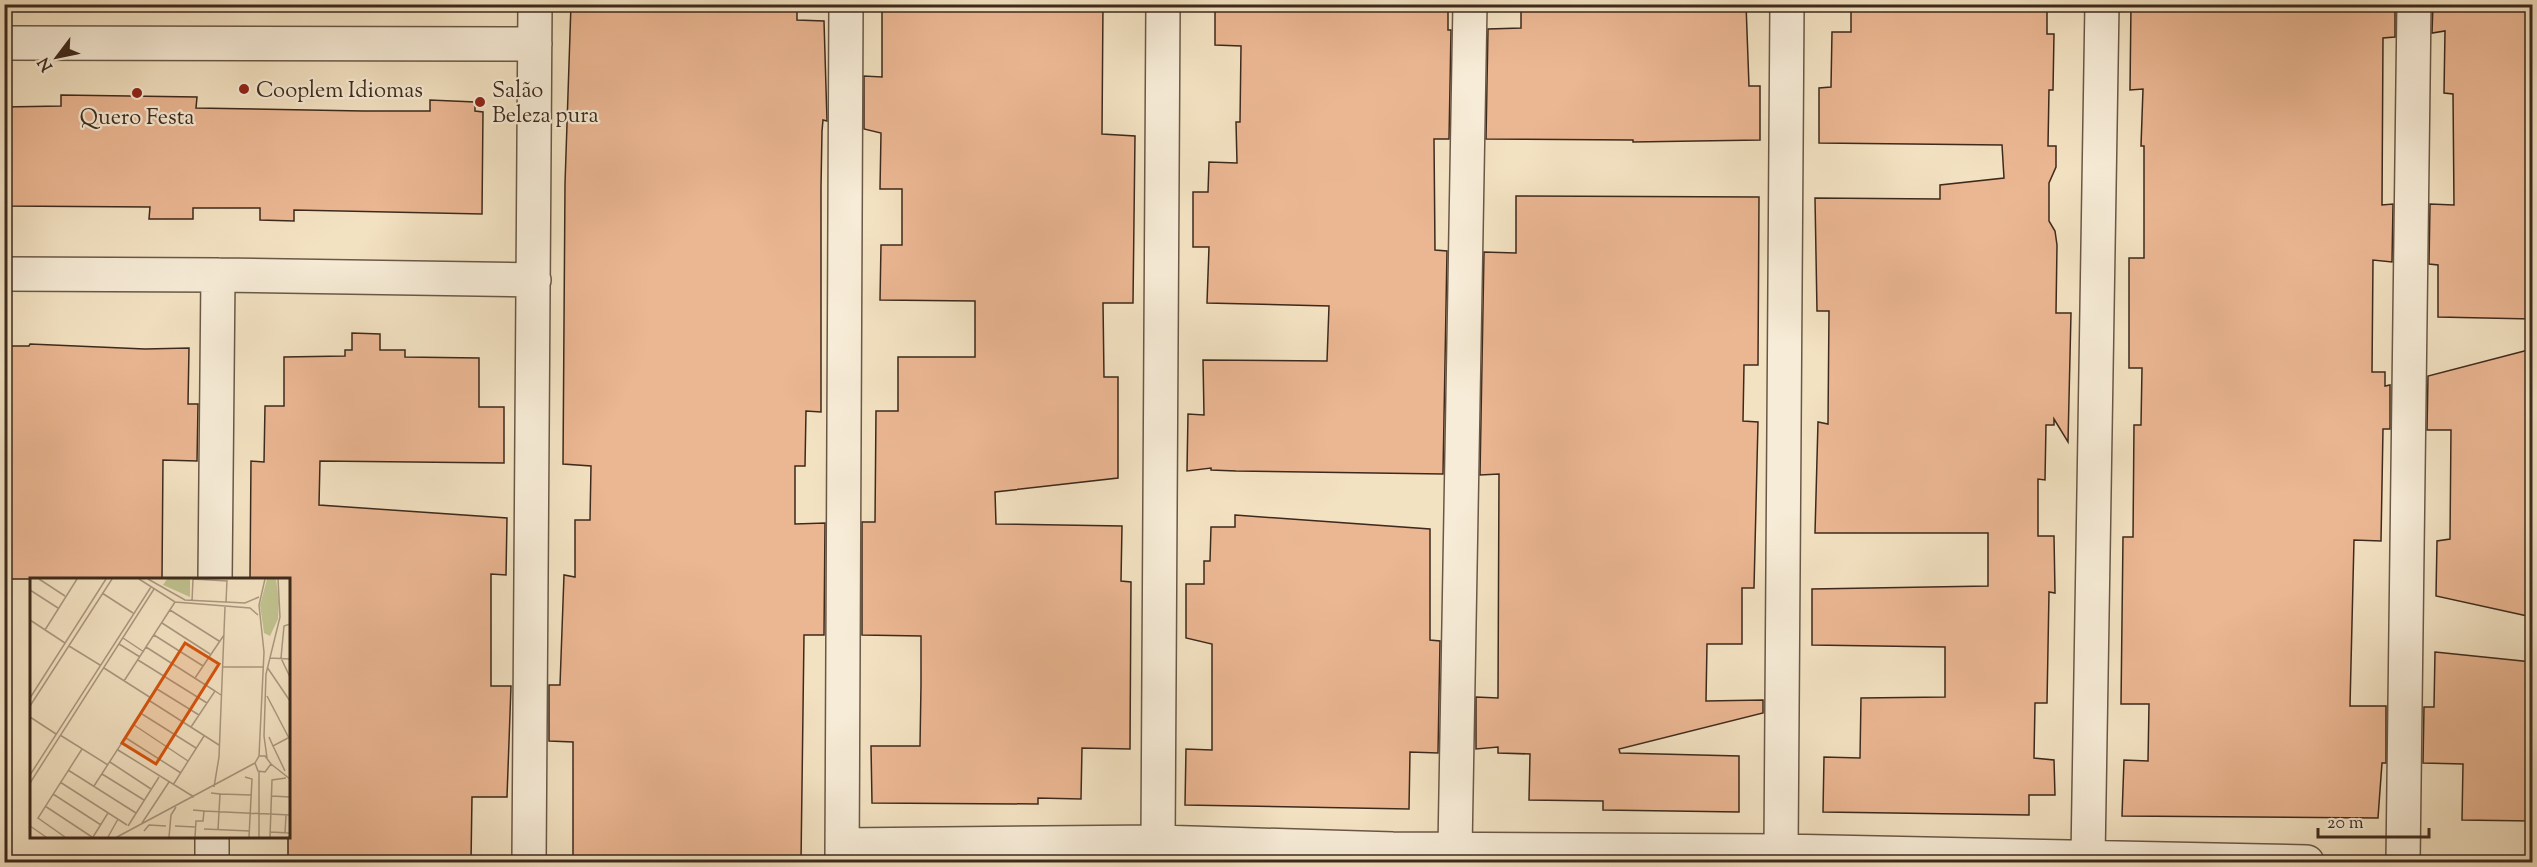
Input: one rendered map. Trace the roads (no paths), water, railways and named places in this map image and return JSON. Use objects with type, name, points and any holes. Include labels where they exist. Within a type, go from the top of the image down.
[{"type":"street","points":[[529,862],[535,4]]},
{"type":"street","points":[[846,4],[842,854],[1158,842],[1393,856],[1455,849],[1781,851],[2307,862]]},
{"type":"street","points":[[1158,842],[1163,4]]},
{"type":"street","points":[[1455,849],[1470,4]]},
{"type":"street","points":[[1781,851],[1786,4]]},
{"type":"street","points":[[2088,858],[2102,4]]},
{"type":"street","points":[[2403,862],[2414,4]]},
{"type":"street","points":[[4,42],[535,45]]},
{"type":"street","points":[[4,274],[218,274],[534,280]]},
{"type":"street","points":[[215,578],[218,274]]},
{"type":"street","points":[[212,837],[212,862]]},
{"type":"place","name":"Cooplem Idiomas","points":[[244,89]]},
{"type":"place","name":"Quero Festa","points":[[137,93]]},
{"type":"place","name":"Salão Beleza pura","points":[[480,102]]}]
